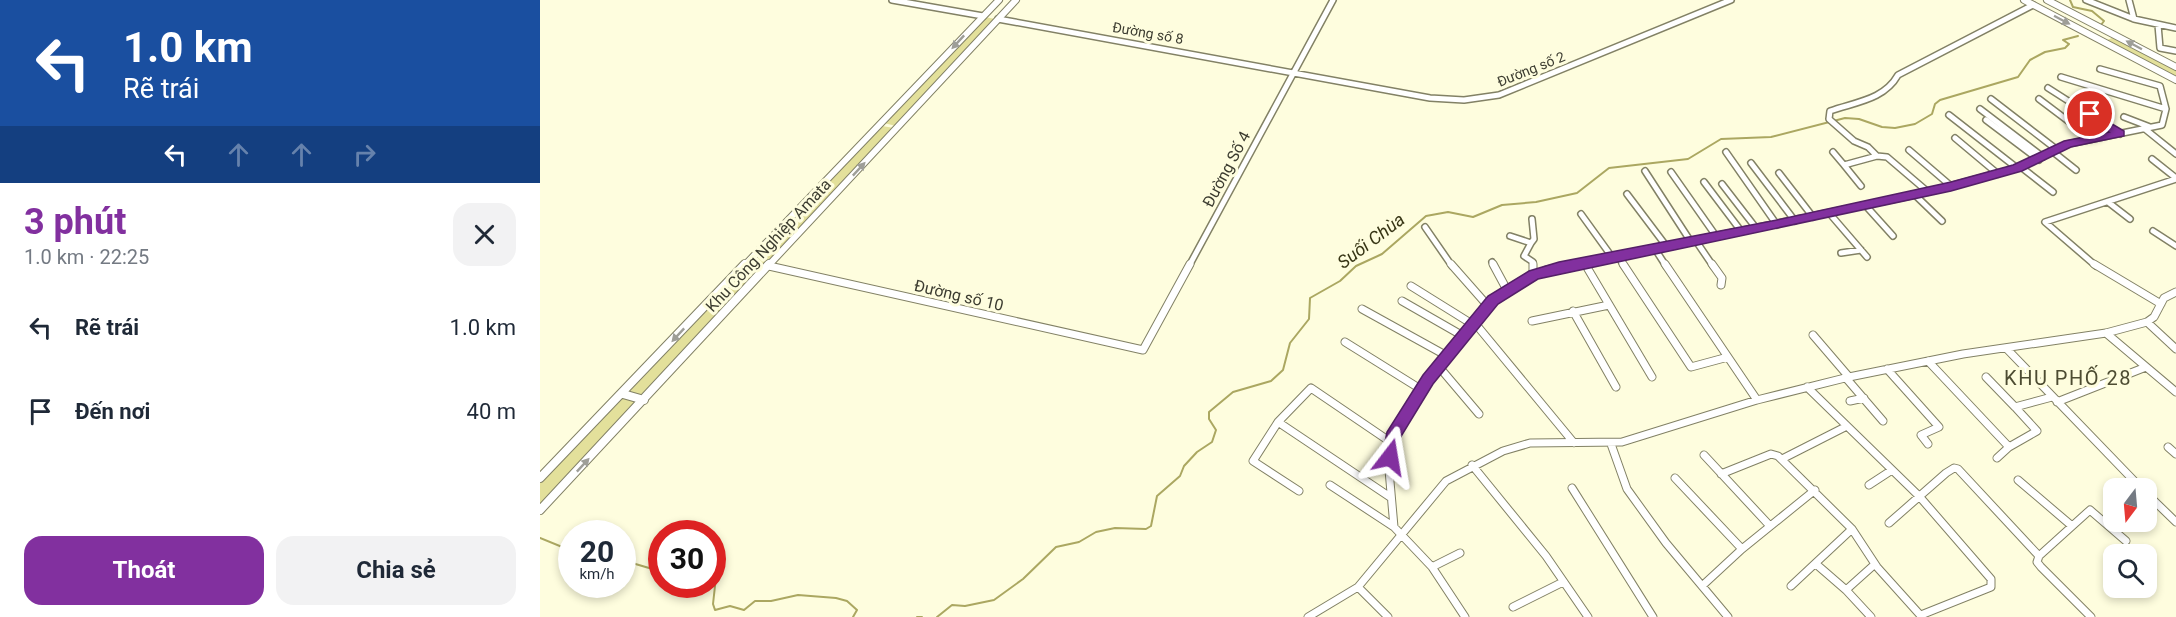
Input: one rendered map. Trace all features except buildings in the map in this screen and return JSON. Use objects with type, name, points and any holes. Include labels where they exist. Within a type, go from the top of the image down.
[{"type":"street","points":[[892,0],[998,19]]},
{"type":"street","name":"Khu Công Nghiệp Amata","points":[[540,478],[999,0]]},
{"type":"street","name":"Khu Công Nghiệp Amata","points":[[541,509],[1016,0]]},
{"type":"street","name":"Đường Số 4","points":[[1143,350],[1333,0]]},
{"type":"street","name":"Đường số 2","points":[[1294,72],[1430,98],[1464,100],[1493,97],[1721,2],[1731,0]]},
{"type":"street","points":[[2024,0],[2176,80]]},
{"type":"street","points":[[2047,0],[2176,67]]},
{"type":"street","points":[[2086,0],[2096,2],[2134,20],[2176,28]]},
{"type":"street","points":[[2129,0],[2134,20]]},
{"type":"street","points":[[1877,156],[1868,147],[1854,141],[1829,119],[1830,111],[1881,93],[1895,83],[1898,75],[2033,5]]},
{"type":"street","name":"Đường số 8","points":[[998,19],[1294,72]]},
{"type":"street","points":[[2079,29],[2091,23]]},
{"type":"street","points":[[2158,25],[2160,48],[2176,51]]},
{"type":"street","points":[[2098,39],[2110,33]]},
{"type":"street","points":[[1465,617],[1432,567],[1399,535],[1394,527],[1390,497],[1392,436],[1422,390],[1488,306],[1507,290],[1533,275],[1928,192],[2019,168],[2041,159],[2054,150],[2092,139],[2162,124],[2166,109],[2159,85],[2100,69]]},
{"type":"street","points":[[2061,77],[2166,109]]},
{"type":"street","points":[[2048,88],[2120,134]]},
{"type":"street","points":[[1991,99],[2076,170]]},
{"type":"street","points":[[2039,99],[2092,139]]},
{"type":"street","points":[[1980,109],[2041,159]]},
{"type":"street","points":[[1949,115],[2053,192]]},
{"type":"street","points":[[2124,117],[2147,128],[2176,154]]},
{"type":"street","points":[[1986,120],[2041,159]]},
{"type":"street","points":[[880,124],[898,127]]},
{"type":"street","points":[[1955,138],[1998,174]]},
{"type":"street","points":[[1909,150],[1951,186]]},
{"type":"street","points":[[1726,152],[1777,225]]},
{"type":"street","points":[[1833,152],[1861,186]]},
{"type":"street","points":[[1844,165],[1877,156],[1887,157],[1928,192]]},
{"type":"street","points":[[2152,159],[2176,179]]},
{"type":"street","points":[[1751,163],[1795,221]]},
{"type":"street","points":[[1645,171],[1722,278],[1721,285]]},
{"type":"street","points":[[1671,172],[1716,236]]},
{"type":"street","points":[[1779,173],[1814,217]]},
{"type":"street","points":[[2161,304],[2100,268],[2045,222],[2176,179]]},
{"type":"street","points":[[1704,182],[1741,231]]},
{"type":"street","points":[[1722,184],[1756,228]]},
{"type":"street","points":[[1627,194],[1667,247]]},
{"type":"street","points":[[1915,195],[1942,221]]},
{"type":"street","points":[[2108,202],[2130,219]]},
{"type":"street","points":[[1866,206],[1893,236]]},
{"type":"street","points":[[1581,214],[1615,257],[1691,367],[1728,357]]},
{"type":"street","points":[[1830,214],[1867,257]]},
{"type":"street","points":[[1532,219],[1534,239],[1524,256],[1533,262],[1533,275]]},
{"type":"street","points":[[1425,227],[1461,278],[1488,306]]},
{"type":"street","points":[[2153,231],[2176,246]]},
{"type":"street","points":[[1510,236],[1531,243]]},
{"type":"street","points":[[1655,249],[1757,400]]},
{"type":"street","points":[[1841,254],[1861,250]]},
{"type":"street","points":[[749,262],[769,266]]},
{"type":"street","points":[[1492,262],[1507,290]]},
{"type":"street","points":[[1584,263],[1652,377]]},
{"type":"street","name":"Đường số 10","points":[[769,266],[1143,350]]},
{"type":"street","points":[[1411,286],[1473,323],[1574,443]]},
{"type":"street","points":[[1308,617],[1358,587],[1399,535],[1446,482],[1472,465],[1503,451],[1530,443],[1611,444],[1640,438],[1757,400],[1847,377],[1928,361],[2106,333],[2147,322],[2154,317],[2164,298],[2176,292]]},
{"type":"street","points":[[1402,301],[1463,336]]},
{"type":"street","points":[[1532,321],[1609,305]]},
{"type":"street","points":[[1362,309],[1448,356]]},
{"type":"street","points":[[1573,311],[1616,387]]},
{"type":"street","points":[[2147,322],[2176,349]]},
{"type":"street","points":[[2106,333],[2176,392]]},
{"type":"street","points":[[1813,335],[1883,421]]},
{"type":"street","points":[[1345,342],[1422,390]]},
{"type":"street","points":[[2006,348],[2131,478]]},
{"type":"street","points":[[1928,361],[2009,447]]},
{"type":"street","points":[[2014,407],[2055,400],[2146,367]]},
{"type":"street","points":[[1440,368],[1479,414]]},
{"type":"street","points":[[1887,369],[1939,427],[1920,435],[1928,444]]},
{"type":"street","points":[[1986,377],[2037,431],[2009,447],[1997,458]]},
{"type":"street","points":[[1722,474],[1771,454],[1782,459],[1852,529],[1875,564],[1922,616],[1991,587],[1993,584],[1987,572],[1919,496],[1807,387]]},
{"type":"street","points":[[1299,491],[1254,461],[1278,422],[1311,388],[1392,443]]},
{"type":"street","points":[[623,394],[644,400]]},
{"type":"street","points":[[1850,401],[1864,398]]},
{"type":"street","points":[[1278,422],[1390,497]]},
{"type":"street","points":[[1782,459],[1847,426]]},
{"type":"street","points":[[1611,444],[1627,489],[1728,617]]},
{"type":"street","points":[[2168,447],[2176,454]]},
{"type":"street","points":[[1704,455],[1770,526]]},
{"type":"street","points":[[1472,465],[1496,490],[1588,617]]},
{"type":"street","points":[[1889,523],[1954,468],[1958,469],[2039,556]]},
{"type":"street","points":[[1869,485],[1892,470]]},
{"type":"street","points":[[1676,478],[1742,549]]},
{"type":"street","points":[[2018,480],[2072,526]]},
{"type":"street","points":[[1330,485],[1394,527]]},
{"type":"street","points":[[1572,488],[1653,617]]},
{"type":"street","points":[[1702,586],[1742,549],[1815,490]]},
{"type":"street","points":[[2157,504],[2176,522]]},
{"type":"street","points":[[2091,617],[2041,567],[2037,562],[2039,556],[2086,513],[2093,511],[2127,541]]},
{"type":"street","points":[[1791,586],[1852,529]]},
{"type":"street","points":[[1432,567],[1460,553]]},
{"type":"street","points":[[1816,564],[1871,617]]},
{"type":"street","points":[[1845,590],[1875,564]]},
{"type":"street","points":[[1514,607],[1563,582]]},
{"type":"street","points":[[1358,587],[1388,617]]},
{"type":"shaded area","points":[[985,17],[995,19],[896,126],[884,123]]},
{"type":"shaded area","points":[[2114,37],[2176,69],[2176,78],[2105,41]]},
{"type":"shaded area","points":[[882,126],[894,128],[767,264],[754,261]]},
{"type":"shaded area","points":[[751,264],[764,267],[643,397],[628,393]]},
{"type":"shaded area","points":[[624,397],[639,401],[540,505],[540,483]]},
{"type":"waterway","points":[[2070,0],[2073,7],[2092,11],[2104,21],[2101,25]]},
{"type":"waterway","name":"Suối Chùa","points":[[937,617],[952,605],[965,606],[994,600],[1023,579],[1056,547],[1079,542],[1096,532],[1115,528],[1146,529],[1151,526],[1157,496],[1180,476],[1184,466],[1197,452],[1212,442],[1216,430],[1209,419],[1209,412],[1233,392],[1271,381],[1283,370],[1290,343],[1309,319],[1310,298],[1340,281],[1356,266],[1382,254],[1426,216],[1448,212],[1473,217],[1502,205],[1536,202],[1577,193],[1609,168],[1688,159],[1721,139],[1771,137],[1845,118],[1859,119],[1882,127],[1895,128],[1915,124],[1932,114],[1935,104],[1940,100],[2018,77],[2030,60],[2045,52],[2065,48],[2069,44],[2063,40],[2078,36]]},
{"type":"waterway","name":"Suối Chùa","points":[[540,538],[558,545]]},
{"type":"waterway","name":"Suối Chùa","points":[[636,564],[648,568]]},
{"type":"waterway","name":"Suối Chùa","points":[[714,598],[715,610],[730,606],[744,610],[755,601],[771,601],[798,595],[836,598],[847,601],[857,610],[853,617]]},
{"type":"waterway","name":"Suối Chùa","points":[[917,617],[922,617]]},
{"type":"district","name":"KHU PHỐ 28","points":[[2068,378]]},
{"type":"route","points":[[1390,457],[1392,436],[1428,379],[1440,368],[1493,300],[1533,275],[1559,267],[1777,225],[1951,186],[2017,168],[2039,160],[2068,144],[2120,134],[2090,114]]}]
